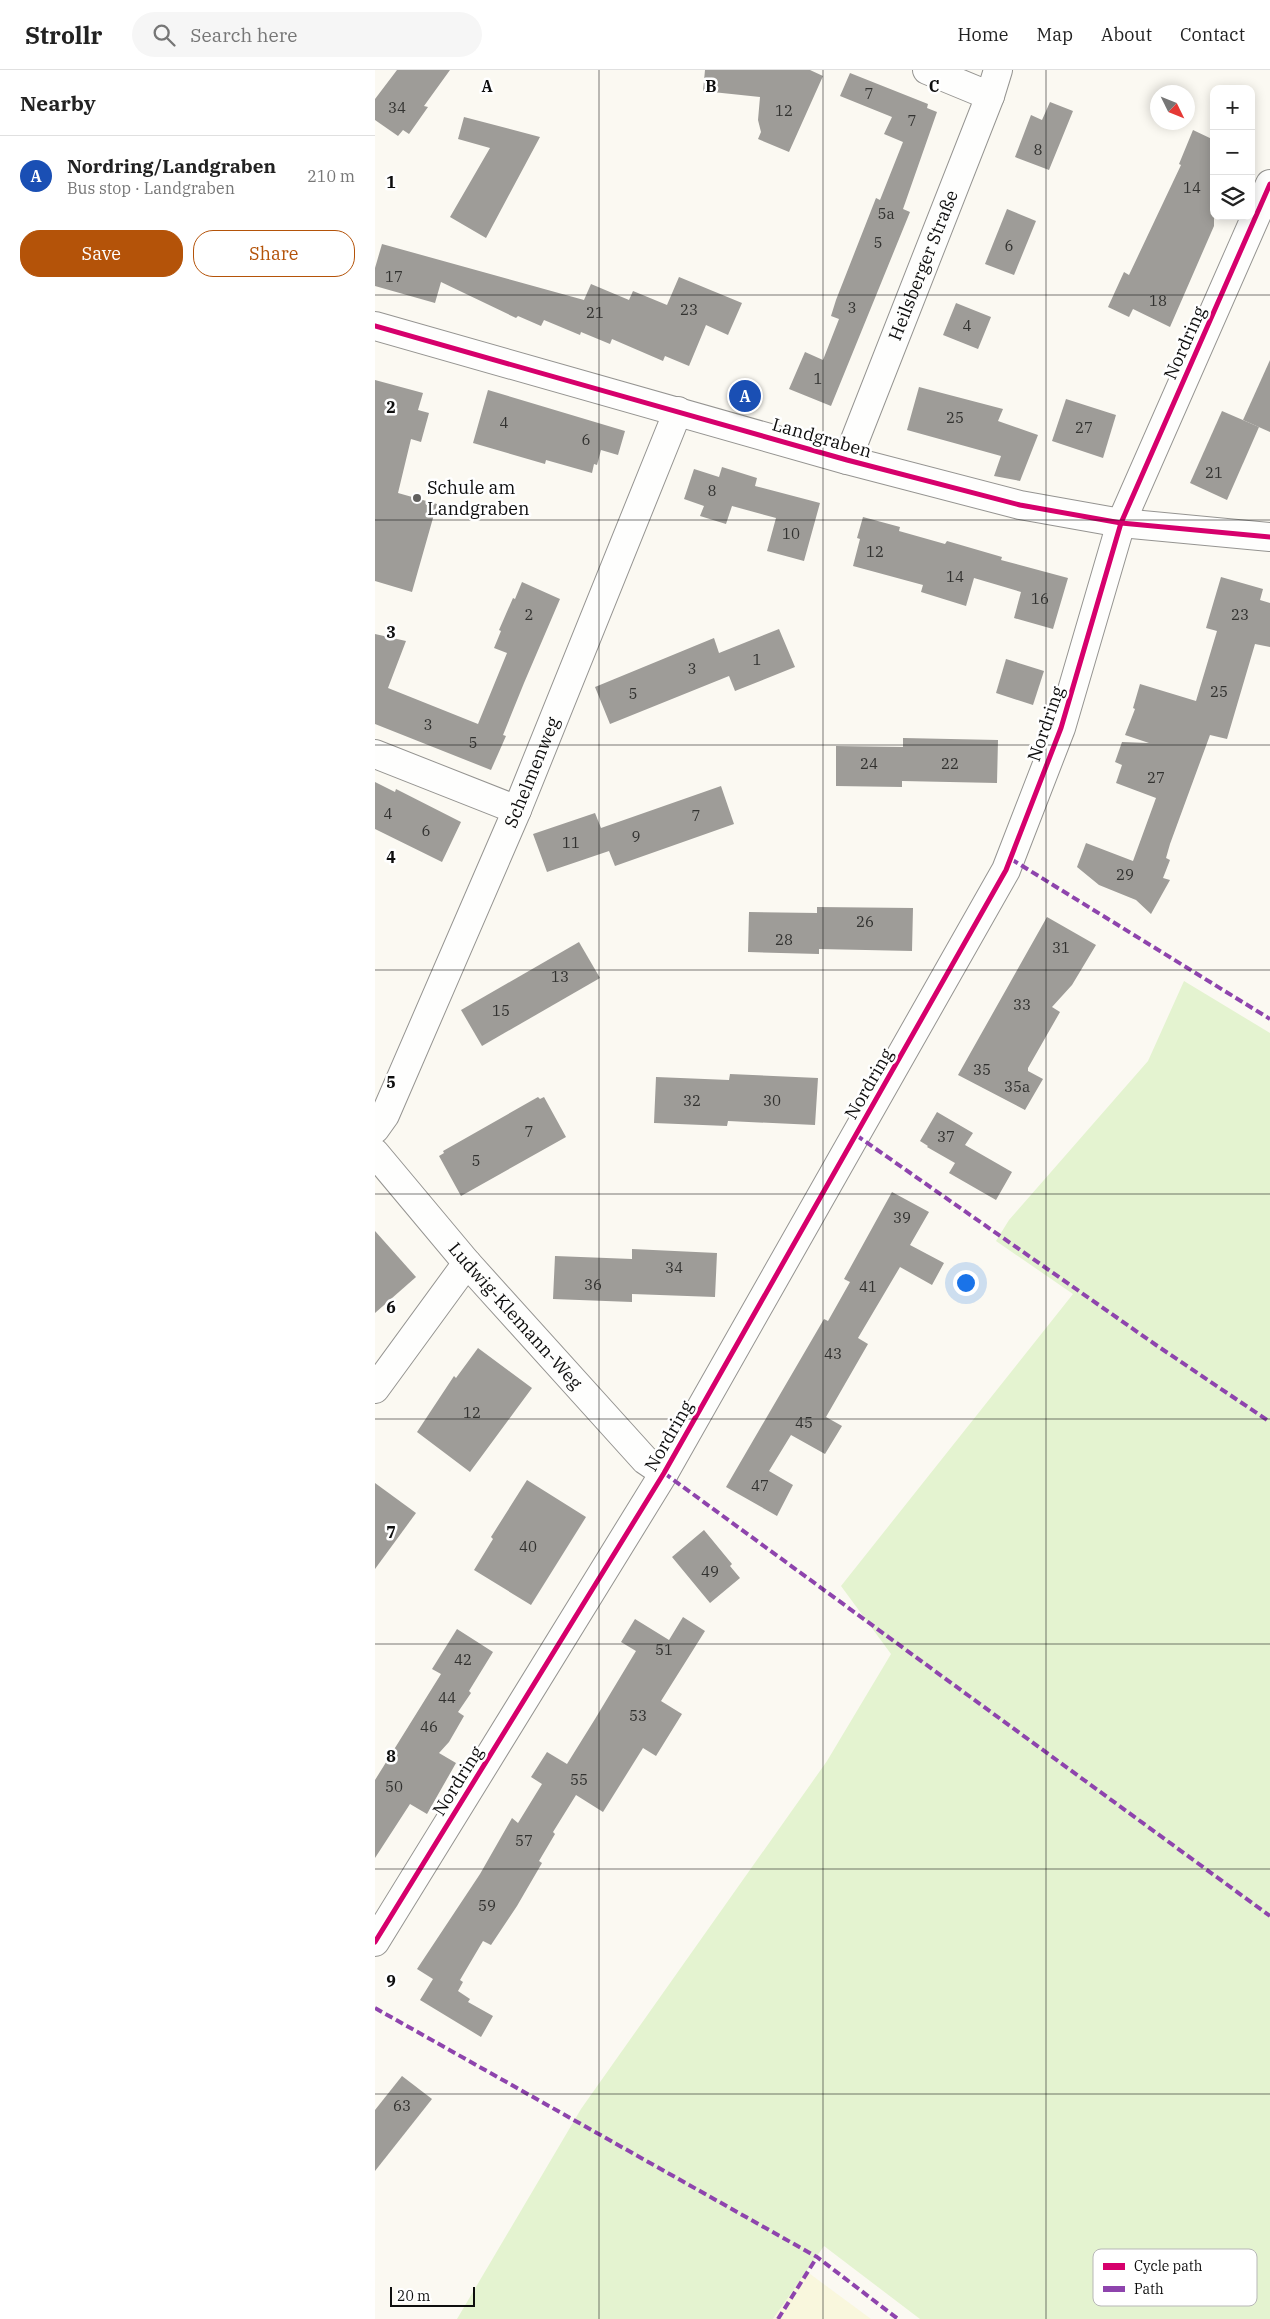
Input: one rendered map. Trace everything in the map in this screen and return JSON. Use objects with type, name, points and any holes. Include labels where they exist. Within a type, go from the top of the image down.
[{"type":"street","points":[[927,70],[990,96]]},
{"type":"street","name":"Heilsberger Straße","points":[[847,460],[990,96],[998,70]]},
{"type":"street","name":"Nordring","points":[[375,1942],[663,1473],[803,1230],[1011,859],[1061,728],[1121,524],[1270,184]]},
{"type":"street","name":"Landgraben","points":[[375,326],[847,460],[1020,504],[1121,524],[1270,537]]},
{"type":"street","name":"Schelmenweg","points":[[375,1129],[385,1115],[517,810],[679,411]]},
{"type":"street","points":[[375,754],[517,810]]},
{"type":"street","name":"Ludwig-Klemann-Weg","points":[[375,1152],[467,1263],[645,1460],[663,1473]]},
{"type":"street","points":[[375,1389],[467,1263]]},
{"type":"shaded area","points":[[806,2271],[871,2319],[773,2319]]},
{"type":"green space","points":[[1184,981],[1270,1033],[1270,2319],[920,2319],[824,2246],[773,2319],[457,2319],[581,2109],[827,1761],[891,1654],[841,1586],[1073,1294],[996,1241],[1009,1220],[1148,1061]]},
{"type":"building","points":[[397,70],[450,70],[424,106],[428,107],[409,134],[403,130],[398,136],[375,120],[375,99]]},
{"type":"building","points":[[705,70],[810,70],[823,76],[789,152],[758,139],[761,132],[758,120],[760,97],[703,91]]},
{"type":"building","points":[[850,73],[928,104],[927,108],[937,112],[903,209],[910,212],[831,406],[789,389],[805,352],[823,360],[839,319],[831,316],[836,300],[876,198],[880,200],[903,142],[884,134],[892,117],[840,96]]},
{"type":"building","points":[[1050,102],[1073,111],[1049,170],[1015,157],[1031,115],[1042,120]]},
{"type":"building","points":[[464,117],[540,137],[486,238],[450,217],[490,148],[458,139]]},
{"type":"building","points":[[1193,130],[1210,138],[1210,220],[1214,220],[1214,226],[1170,327],[1133,309],[1129,317],[1108,307],[1124,272],[1129,275],[1181,165],[1179,164]]},
{"type":"building","points":[[1007,209],[1036,221],[1014,275],[985,264]]},
{"type":"building","points":[[382,244],[584,300],[591,284],[629,300],[633,291],[667,305],[679,277],[742,303],[728,335],[706,325],[689,366],[665,356],[663,361],[612,339],[610,344],[581,332],[580,335],[544,320],[541,326],[518,316],[516,318],[441,282],[435,303],[375,286],[375,268]]},
{"type":"building","points":[[956,303],[991,317],[978,349],[943,335]]},
{"type":"building","points":[[1270,360],[1270,432],[1243,420]]},
{"type":"building","points":[[375,380],[423,393],[418,410],[429,413],[421,442],[411,439],[398,493],[437,504],[412,592],[375,581]]},
{"type":"building","points":[[919,387],[1003,409],[998,421],[1038,435],[1020,481],[994,476],[1001,456],[907,430]]},
{"type":"building","points":[[488,390],[625,431],[618,455],[601,450],[597,465],[594,464],[592,473],[546,460],[545,464],[473,443]]},
{"type":"building","points":[[1066,399],[1116,415],[1103,458],[1052,441]]},
{"type":"building","points":[[1222,411],[1259,427],[1227,500],[1190,483]]},
{"type":"building","points":[[722,467],[757,478],[755,486],[820,503],[804,561],[767,551],[776,518],[732,506],[726,524],[700,516],[704,506],[684,499],[694,469],[719,477]]},
{"type":"building","points":[[863,517],[900,527],[899,531],[945,544],[947,541],[1002,557],[1001,560],[1068,578],[1053,629],[1014,618],[1021,592],[974,578],[966,606],[921,592],[923,585],[853,566],[860,539],[857,538]]},
{"type":"building","points":[[1221,577],[1263,589],[1260,600],[1270,603],[1270,647],[1255,644],[1227,739],[1210,735],[1166,858],[1170,860],[1163,878],[1170,880],[1151,914],[1136,900],[1099,885],[1077,867],[1086,843],[1133,861],[1156,798],[1116,783],[1122,765],[1115,762],[1122,742],[1149,743],[1125,735],[1135,709],[1133,708],[1140,684],[1196,701],[1217,631],[1206,628]]},
{"type":"building","points":[[522,582],[560,599],[503,735],[506,736],[491,770],[375,724],[375,634],[406,641],[388,688],[478,724],[507,653],[494,648],[501,631],[499,630]]},
{"type":"building","points":[[779,629],[795,667],[735,691],[729,676],[610,724],[595,687],[714,638],[719,653]]},
{"type":"building","points":[[1006,659],[1044,671],[1033,705],[996,693]]},
{"type":"building","points":[[903,738],[998,740],[997,783],[902,781],[902,787],[836,786],[836,746],[903,747]]},
{"type":"building","points":[[375,782],[395,792],[396,789],[461,822],[442,862],[375,829]]},
{"type":"building","points":[[721,786],[734,824],[615,866],[609,851],[547,872],[533,834],[595,813],[601,828]]},
{"type":"building","points":[[817,907],[913,908],[912,951],[819,949],[819,954],[748,952],[749,912],[817,913]]},
{"type":"building","points":[[1047,917],[1096,945],[1072,985],[1052,1007],[1060,1012],[1028,1068],[1028,1071],[1043,1079],[1025,1110],[958,1075]]},
{"type":"building","points":[[579,942],[600,978],[482,1046],[461,1010]]},
{"type":"building","points":[[730,1074],[818,1078],[815,1125],[728,1121],[727,1126],[654,1123],[656,1077],[729,1080]]},
{"type":"building","points":[[538,1097],[540,1099],[544,1097],[566,1137],[461,1196],[439,1156],[444,1153],[443,1151]]},
{"type":"building","points":[[937,1112],[973,1133],[965,1145],[1012,1172],[996,1200],[949,1173],[955,1163],[920,1141]]},
{"type":"building","points":[[892,1192],[929,1212],[910,1245],[944,1263],[932,1285],[900,1267],[858,1338],[868,1344],[826,1417],[842,1426],[825,1454],[791,1435],[769,1471],[793,1485],[777,1516],[726,1487],[824,1319],[828,1321],[850,1282],[844,1279]]},
{"type":"building","points":[[375,1231],[416,1277],[375,1313]]},
{"type":"building","points":[[632,1249],[717,1253],[715,1297],[632,1294],[632,1302],[553,1299],[555,1256],[632,1259]]},
{"type":"building","points":[[478,1348],[532,1388],[470,1472],[417,1432],[454,1376],[456,1378]]},
{"type":"building","points":[[527,1480],[586,1517],[531,1605],[474,1570],[493,1539],[491,1537]]},
{"type":"building","points":[[375,1483],[416,1513],[375,1569]]},
{"type":"building","points":[[704,1530],[732,1564],[730,1566],[740,1578],[710,1603],[672,1557]]},
{"type":"building","points":[[683,1617],[705,1631],[661,1701],[682,1714],[656,1756],[643,1748],[603,1812],[576,1795],[553,1832],[555,1834],[539,1861],[542,1863],[517,1906],[491,1945],[483,1941],[460,1980],[463,1982],[458,1991],[470,1999],[468,2002],[493,2016],[481,2037],[420,2000],[433,1979],[417,1969],[480,1874],[512,1818],[518,1823],[542,1784],[531,1777],[547,1752],[567,1764],[636,1651],[621,1642],[635,1619],[669,1640]]},
{"type":"building","points":[[457,1629],[493,1652],[469,1691],[471,1693],[458,1712],[464,1716],[449,1742],[439,1753],[456,1763],[427,1814],[410,1804],[375,1858],[375,1780],[441,1674],[432,1669]]},
{"type":"building","points":[[402,2076],[432,2099],[375,2171],[375,2110]]},
{"type":"marked path","points":[[1011,859],[1270,1019]]},
{"type":"marked path","points":[[856,1135],[1156,1345],[1270,1422]]},
{"type":"marked path","points":[[664,1473],[1270,1916]]},
{"type":"marked path","points":[[375,2008],[817,2257],[898,2319]]},
{"type":"marked path","points":[[778,2319],[817,2257]]},
{"type":"cycle path","points":[[375,1942],[664,1473],[1006,870],[1061,728],[1121,523],[1270,184]]},
{"type":"cycle path","points":[[375,326],[847,460],[1020,505],[1121,523],[1270,537]]},
{"type":"place","name":"Nordring/Landgraben","points":[[745,396]]},
{"type":"place","name":"Schule am Landgraben","points":[[417,498]]}]
